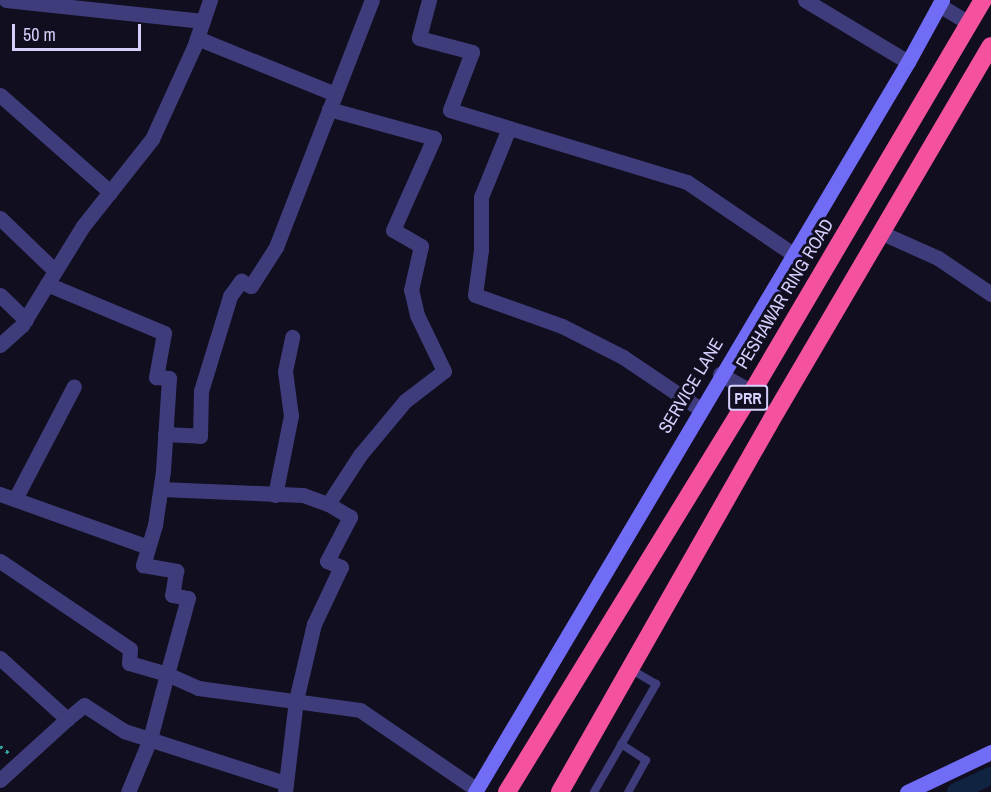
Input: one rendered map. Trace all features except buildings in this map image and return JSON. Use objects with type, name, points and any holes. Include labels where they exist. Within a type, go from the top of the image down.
[{"type":"highway","name":"PESHAWAR RING ROAD","points":[[507,792],[752,392],[983,0]]},
{"type":"highway","name":"PRR","points":[[561,792],[991,46]]},
{"type":"street","points":[[6,0],[92,4],[203,21]]},
{"type":"street","points":[[0,345],[26,320],[83,226],[152,139],[197,38],[210,0]]},
{"type":"street","points":[[165,434],[200,436],[201,391],[230,296],[241,281],[251,286],[276,247],[372,0]]},
{"type":"street","points":[[429,0],[420,38],[472,52],[450,110],[687,182],[793,254]]},
{"type":"street","points":[[806,0],[908,62]]},
{"type":"street","points":[[940,2],[969,23]]},
{"type":"street","name":"SERVICE LANE","points":[[476,790],[720,374],[908,62],[940,2]]},
{"type":"street","points":[[197,38],[335,94]]},
{"type":"street","points":[[0,95],[110,192]]},
{"type":"street","points":[[328,504],[360,454],[405,401],[444,371],[417,315],[411,290],[421,246],[393,230],[434,138],[329,109]]},
{"type":"street","points":[[509,128],[481,196],[481,250],[475,295],[562,326],[623,357],[700,409]]},
{"type":"street","points":[[0,218],[51,278],[164,333],[156,377],[170,378],[161,489],[143,565],[176,570],[172,595],[188,598],[150,739],[128,792]]},
{"type":"street","points":[[882,233],[938,258],[991,294]]},
{"type":"street","points":[[0,295],[26,320]]},
{"type":"street","points":[[275,495],[291,416],[285,371],[292,337]]},
{"type":"street","points":[[720,374],[752,392]]},
{"type":"street","points":[[15,499],[74,386]]},
{"type":"street","points":[[0,780],[84,705],[124,731],[285,788],[296,700],[314,624],[341,567],[327,561],[350,517],[328,504],[303,495],[161,489]]},
{"type":"street","points":[[0,494],[148,547]]},
{"type":"street","points":[[0,561],[130,649],[129,663],[167,674],[198,688],[360,710],[476,790]]},
{"type":"street","points":[[0,658],[68,719]]},
{"type":"street","points":[[907,792],[991,752]]},
{"type":"lane","points":[[594,792],[656,684],[630,669]]},
{"type":"lane","points":[[621,744],[646,760],[628,792]]},
{"type":"waterway","points":[[956,792],[991,776]]}]
